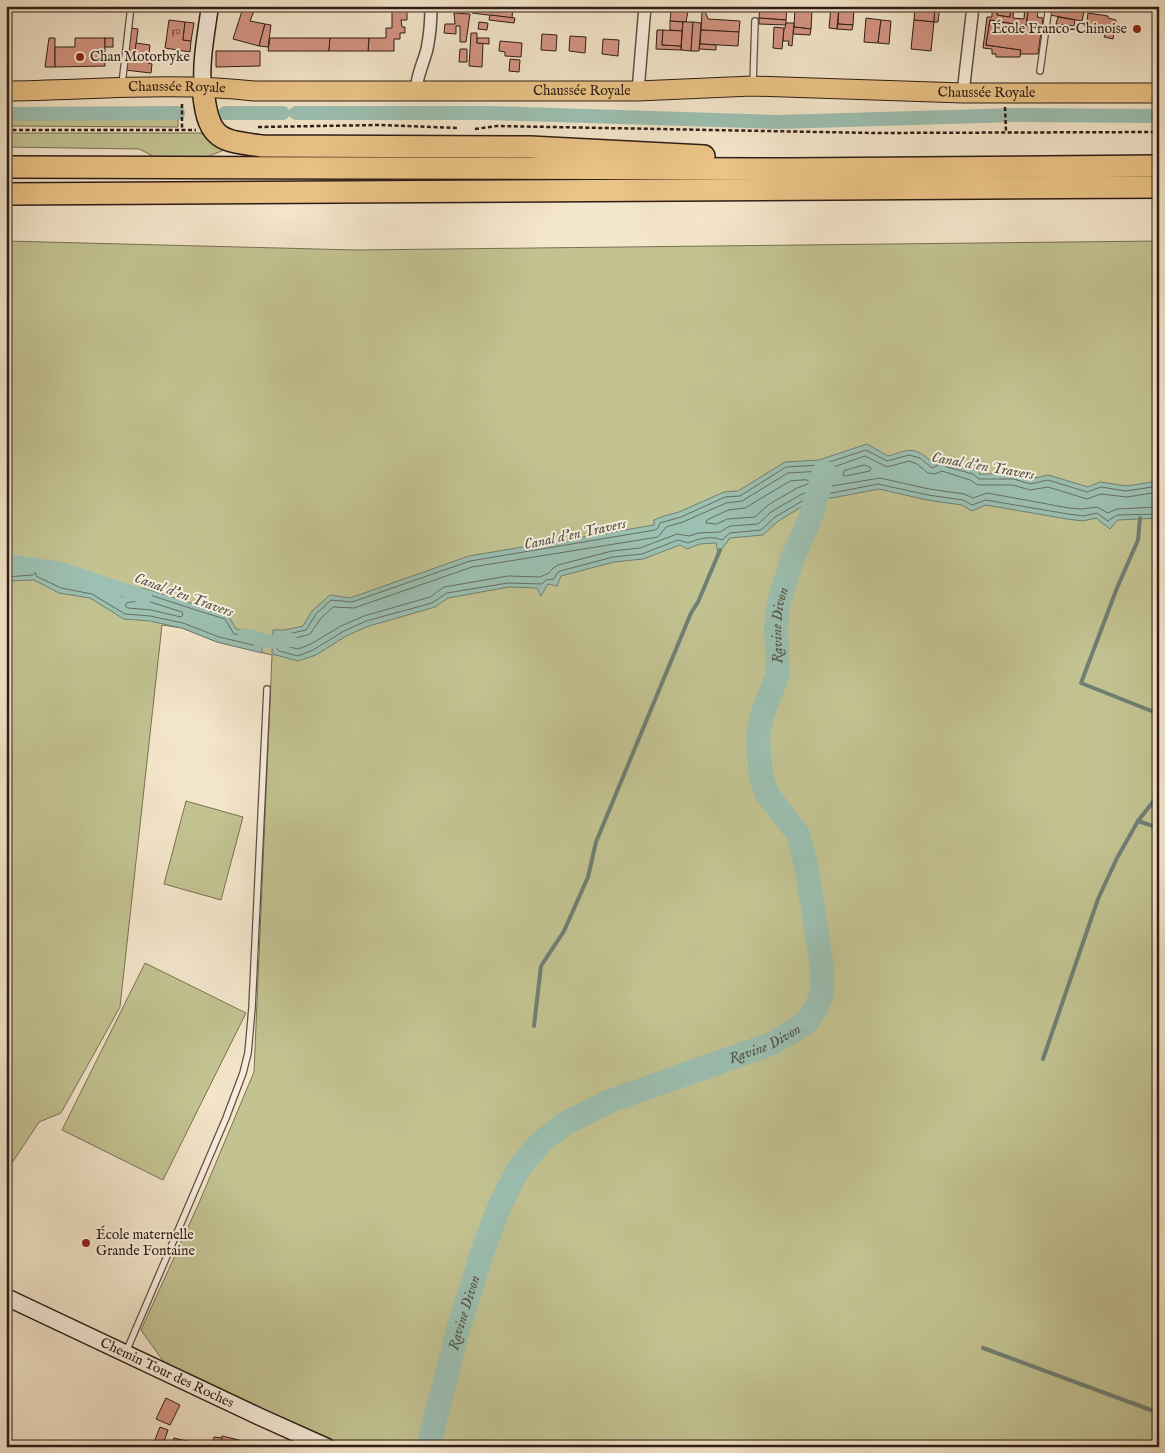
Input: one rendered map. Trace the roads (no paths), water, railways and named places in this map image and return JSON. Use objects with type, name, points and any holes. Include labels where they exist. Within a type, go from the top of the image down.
[{"type":"highway","points":[[203,92],[209,125],[220,136],[234,143],[262,146],[530,147],[796,160],[856,168]]},
{"type":"highway","points":[[6,167],[539,170],[1159,166]]},
{"type":"highway","points":[[12,195],[1159,187]]},
{"type":"main road","name":"Chaussée Royale","points":[[6,91],[121,87],[203,92],[638,91],[752,86],[963,93],[1159,93]]},
{"type":"main road","points":[[6,100],[203,92]]},
{"type":"street","points":[[203,92],[210,6]]},
{"type":"street","points":[[416,91],[416,77],[428,42],[431,6]]},
{"type":"street","points":[[638,91],[645,6]]},
{"type":"street","points":[[963,93],[972,6]]},
{"type":"street","name":"Chemin Tour des Roches","points":[[6,1297],[327,1447]]},
{"type":"lane","points":[[121,87],[131,6]]},
{"type":"lane","points":[[1040,71],[1049,6]]},
{"type":"lane","points":[[752,86],[754,21]]},
{"type":"lane","points":[[125,1354],[226,1118],[243,1073],[248,1053],[252,1008],[267,689]]},
{"type":"water","points":[[867,444],[888,456],[907,451],[916,451],[933,463],[941,454],[949,462],[970,469],[982,465],[979,474],[1015,474],[1030,479],[1048,475],[1088,487],[1100,482],[1126,486],[1159,481],[1159,518],[1118,520],[1110,529],[1096,518],[1083,521],[986,505],[972,511],[962,505],[927,500],[879,489],[832,498],[824,497],[806,504],[777,522],[763,535],[730,538],[718,554],[716,543],[700,544],[687,549],[680,545],[643,559],[614,562],[561,576],[557,586],[548,584],[541,596],[537,588],[509,587],[448,598],[435,607],[369,626],[346,636],[316,655],[298,661],[272,654],[273,630],[285,630],[303,626],[312,611],[330,595],[350,598],[469,556],[654,525],[654,520],[679,512],[724,492],[738,491],[785,462],[819,460]]},
{"type":"water","points":[[6,560],[108,579],[124,592],[144,588],[228,615],[236,629],[261,633],[262,653],[217,642],[182,628],[150,621],[124,619],[90,598],[59,593],[34,580],[6,581]]},
{"type":"waterway","points":[[6,114],[178,113]]},
{"type":"waterway","points":[[225,113],[283,113]]},
{"type":"waterway","points":[[296,113],[488,113],[778,122],[1016,115],[1159,116]]},
{"type":"waterway","name":"Ravine Divon","points":[[428,1447],[458,1330],[483,1250],[500,1205],[519,1168],[541,1142],[566,1123],[610,1101],[771,1044],[806,1023],[817,1006],[822,992],[822,967],[806,864],[798,834],[767,794],[761,777],[758,738],[762,715],[778,674],[776,625],[779,602],[793,557],[811,516],[824,472]]},
{"type":"waterway","points":[[1140,518],[1138,540],[1117,588],[1081,683],[1159,714]]},
{"type":"waterway","points":[[534,1026],[541,966],[564,931],[588,877],[596,842],[691,613],[698,602],[720,550]]},
{"type":"waterway","name":"Canal d'en Travers","points":[[6,561],[61,569],[145,597]]},
{"type":"waterway","name":"Canal d'en Travers","points":[[245,635],[270,642],[290,640]]},
{"type":"waterway","points":[[1043,1059],[1098,899],[1117,858],[1138,821],[1159,794]]},
{"type":"waterway","points":[[1138,821],[1159,828]]},
{"type":"waterway","points":[[983,1348],[1159,1413]]},
{"type":"place","name":"École Franco-Chinoise","points":[[1137,29]]},
{"type":"place","name":"Chan Motorbyke","points":[[80,57]]},
{"type":"place","name":"École maternelle Grande Fontaine","points":[[86,1243]]}]
